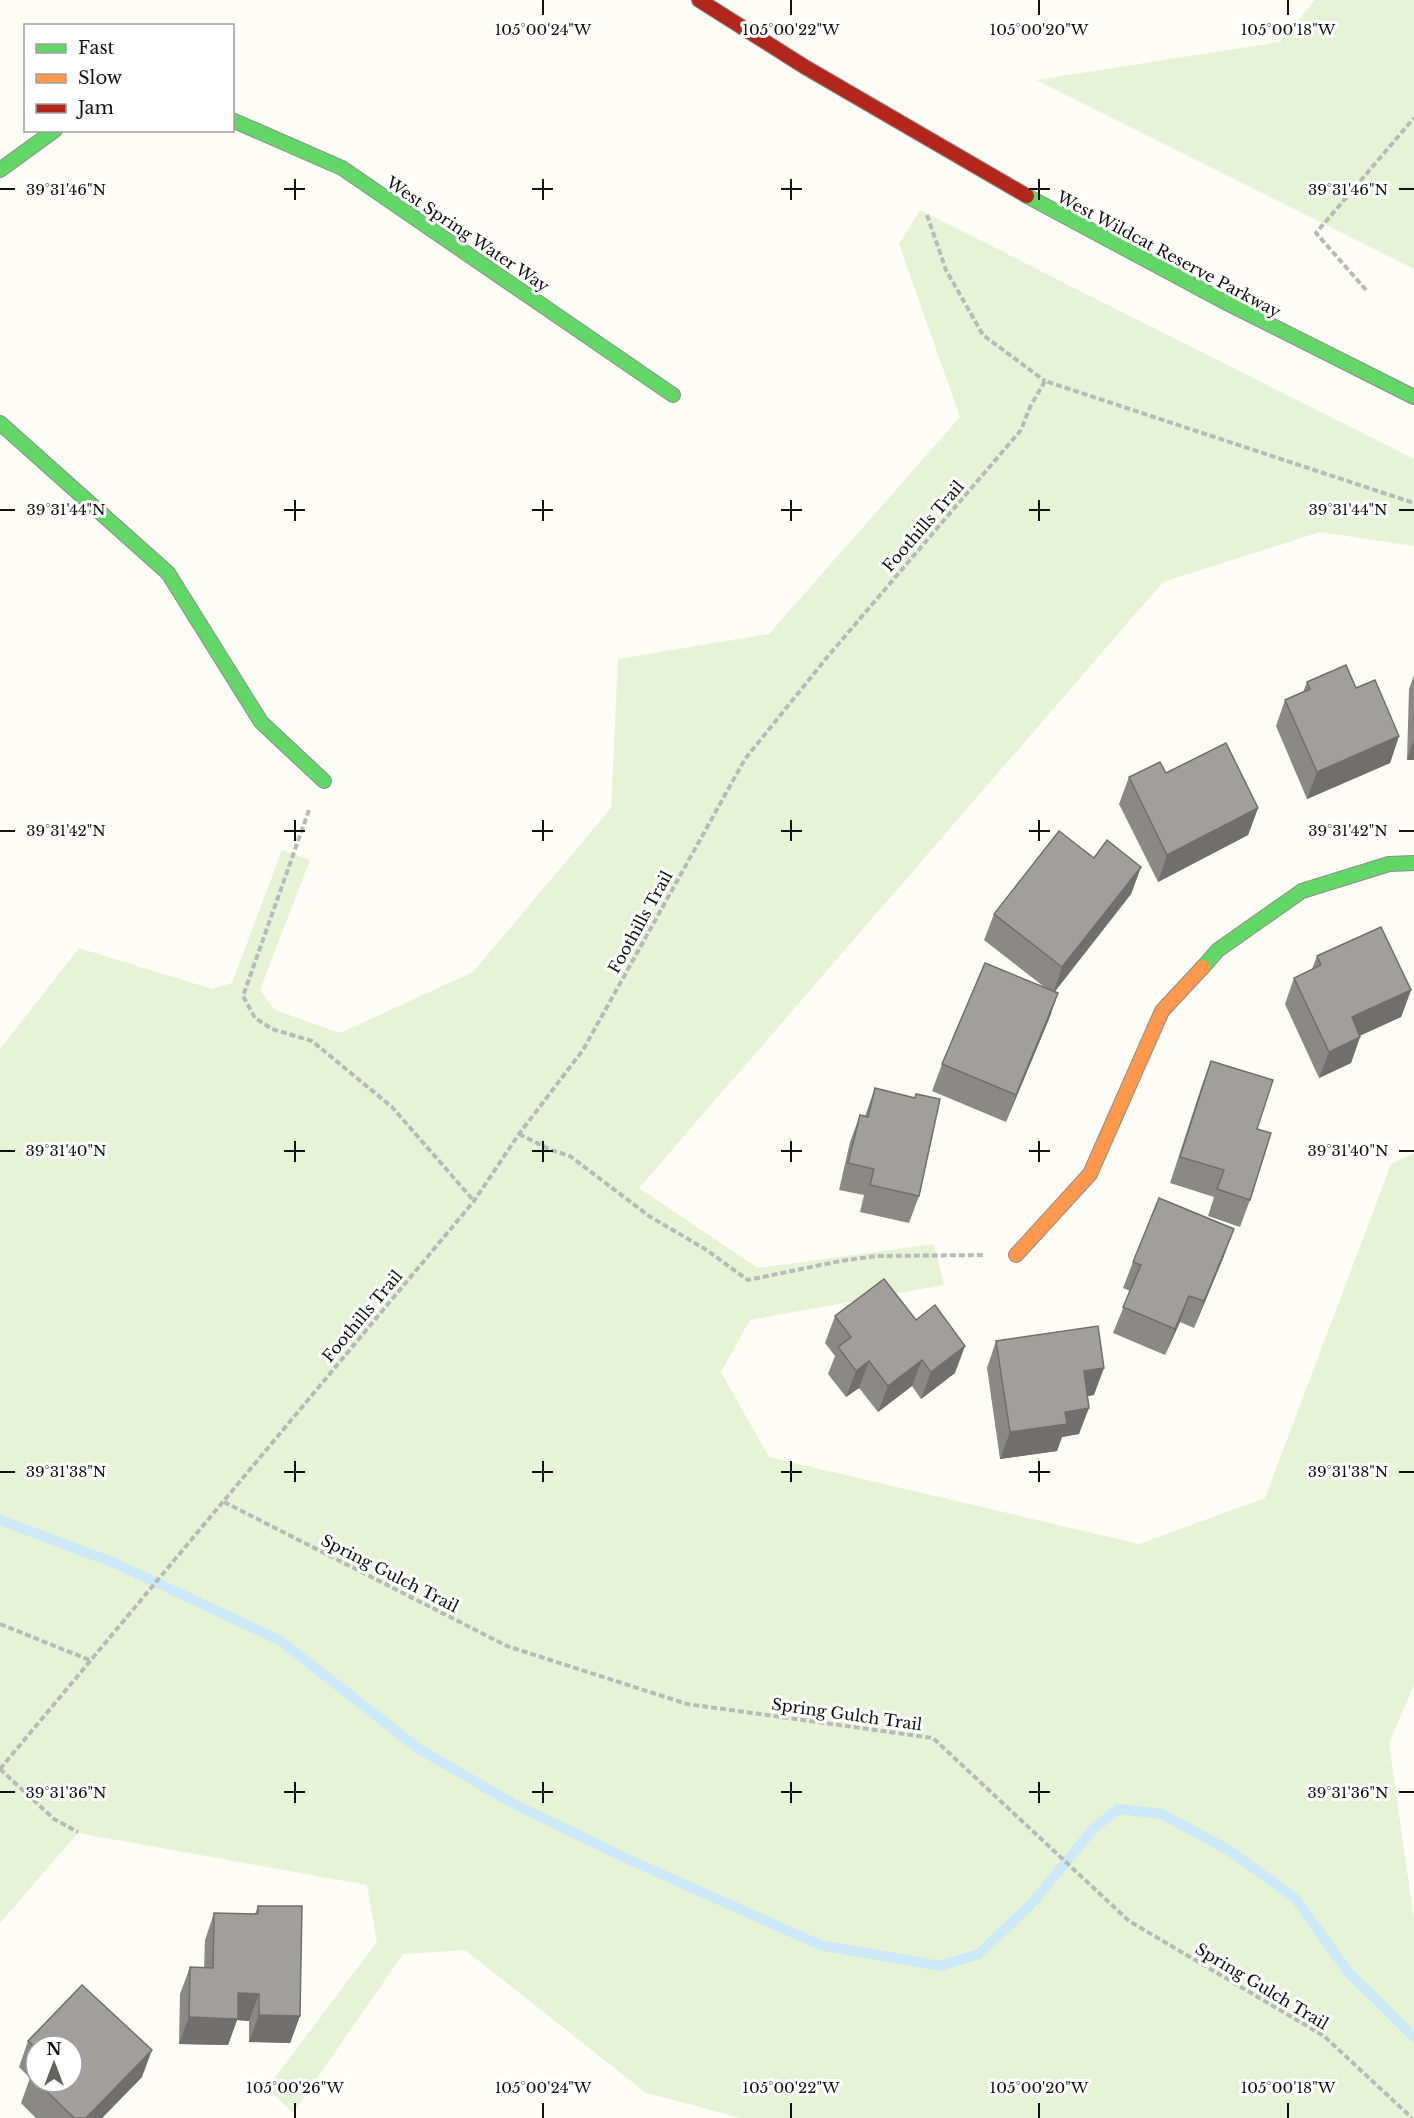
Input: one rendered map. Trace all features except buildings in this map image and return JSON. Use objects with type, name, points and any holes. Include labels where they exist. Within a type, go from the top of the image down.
[{"type":"street","name":"West Wildcat Reserve Parkway","points":[[699,0],[835,85],[1006,185],[1172,276],[1414,397]]},
{"type":"street","name":"West Spring Water Way","points":[[234,121],[342,168],[673,395]]},
{"type":"street","points":[[0,170],[52,132]]},
{"type":"street","points":[[0,423],[168,573],[261,722],[324,781]]},
{"type":"street","points":[[1016,1256],[1090,1174],[1162,1011],[1218,950],[1302,891],[1389,864],[1414,863]]},
{"type":"path","points":[[1366,290],[1316,233],[1414,118]]},
{"type":"path","points":[[927,215],[946,270],[983,334],[1045,381],[1414,503]]},
{"type":"path","name":"Foothills Trail","points":[[0,1769],[474,1201],[519,1134],[583,1050],[745,759],[829,655],[1021,430],[1030,407],[1045,381]]},
{"type":"path","points":[[324,781],[310,807],[243,996],[255,1018],[272,1029],[312,1041],[392,1107],[474,1201]]},
{"type":"path","points":[[519,1134],[551,1150],[570,1156],[649,1216],[705,1249],[748,1280],[876,1256],[934,1254],[1016,1256]]},
{"type":"path","name":"Spring Gulch Trail","points":[[224,1502],[507,1646],[687,1704],[933,1738],[1129,1921],[1324,2036],[1412,2118]]},
{"type":"path","points":[[0,1624],[92,1661]]},
{"type":"path","points":[[0,1769],[54,1819],[78,1833]]},
{"type":"green space","points":[[1315,0],[1414,0],[1414,269],[1036,80],[1280,42]]},
{"type":"green space","points":[[920,210],[1414,459],[1414,546],[1320,532],[1163,582],[639,1188],[758,1268],[934,1244],[944,1285],[750,1320],[721,1372],[769,1457],[1139,1544],[1265,1498],[1391,1164],[1414,1153],[1414,1685],[1389,1743],[1414,1920],[1414,2118],[742,2118],[646,2093],[465,1950],[403,1954],[293,2113],[267,2088],[377,1942],[367,1885],[78,1833],[0,1923],[0,1049],[79,948],[212,989],[232,983],[282,850],[310,860],[260,990],[275,1010],[340,1033],[473,972],[611,808],[618,659],[769,634],[960,417],[899,244]]},
{"type":"waterway","points":[[0,1520],[117,1564],[281,1641],[419,1749],[514,1804],[630,1860],[820,1945],[940,1966],[979,1954],[1033,1902],[1094,1828],[1118,1809],[1162,1814],[1230,1851],[1295,1898],[1349,1973],[1414,2037]]},
{"type":"traffic: fast","points":[[234,121],[342,168],[673,395]]},
{"type":"traffic: fast","points":[[0,170],[52,132]]},
{"type":"traffic: fast","points":[[1027,196],[1223,301],[1414,397]]},
{"type":"traffic: fast","points":[[0,423],[168,573],[261,722],[324,781]]},
{"type":"traffic: fast","points":[[1203,967],[1218,950],[1302,891],[1389,864],[1414,863]]},
{"type":"traffic: slow","points":[[1016,1255],[1090,1174],[1162,1011],[1203,967]]},
{"type":"traffic: jam","points":[[699,0],[805,67],[1027,196]]}]
